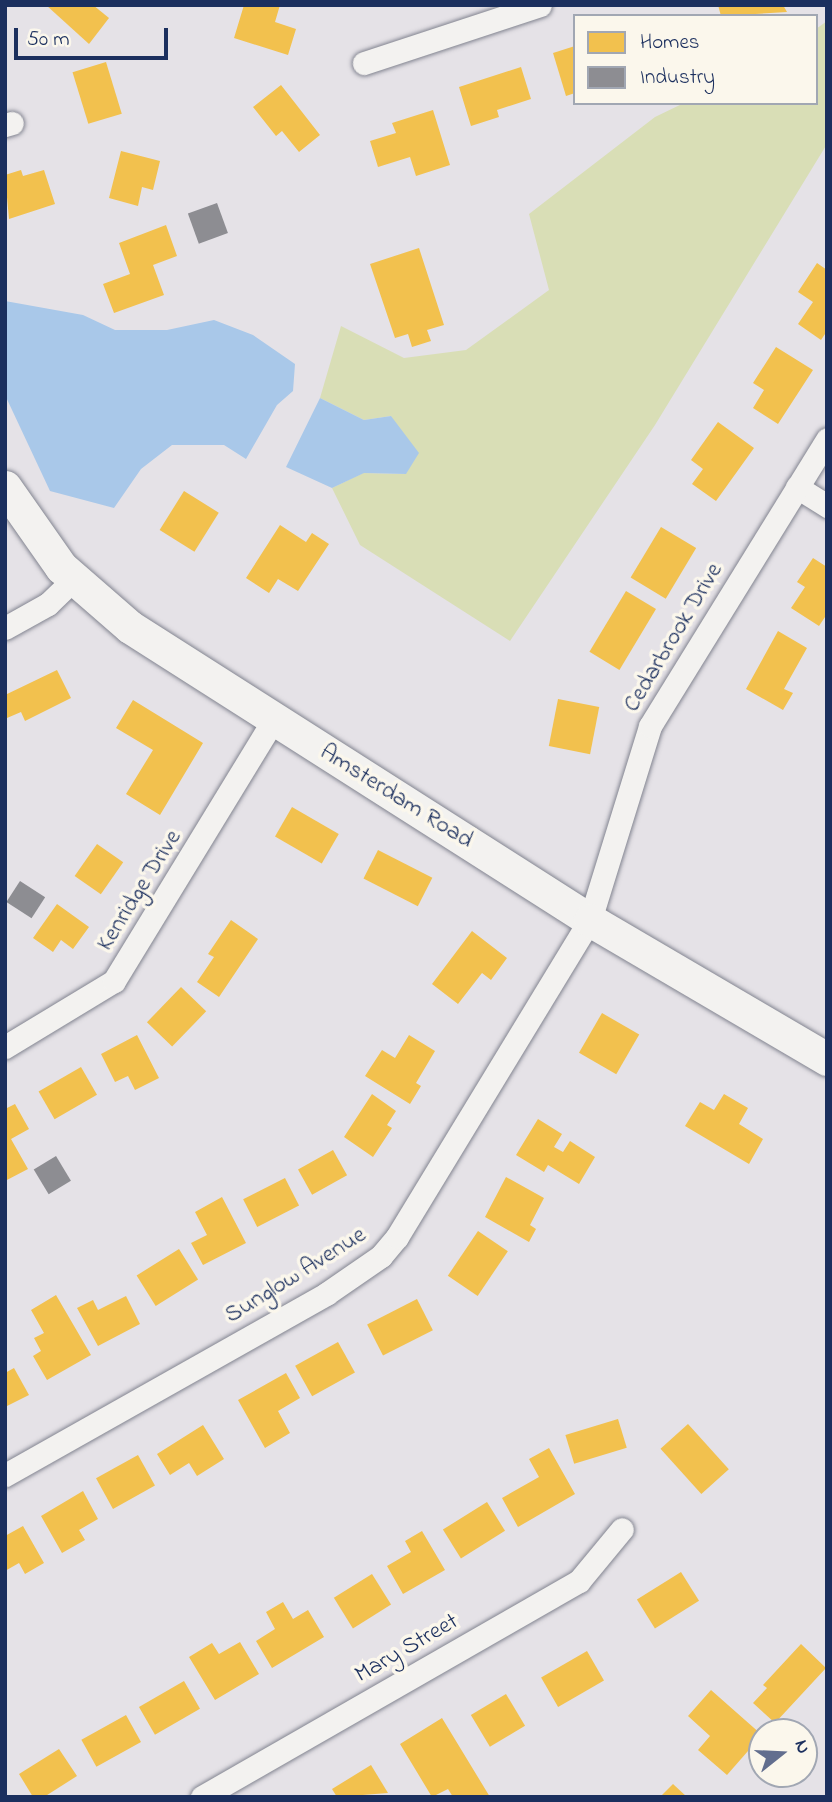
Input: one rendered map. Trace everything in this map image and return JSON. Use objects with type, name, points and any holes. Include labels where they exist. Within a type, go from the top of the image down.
[{"type":"main road","name":"Amsterdam Road","points":[[5,487],[24,519],[74,579],[130,627],[590,920],[827,1059]]},
{"type":"street","points":[[364,63],[540,5]]},
{"type":"street","name":"Cedarbrook Drive","points":[[590,920],[650,726],[827,439]]},
{"type":"street","points":[[797,487],[827,506]]},
{"type":"street","points":[[5,628],[48,604],[74,579]]},
{"type":"street","name":"Kenridge Drive","points":[[5,1047],[114,981],[152,926],[274,719]]},
{"type":"street","name":"Sunglow Avenue","points":[[5,1475],[326,1294],[382,1256],[590,920]]},
{"type":"street","name":"Mary Street","points":[[202,1797],[579,1581],[622,1528]]},
{"type":"green space","points":[[827,21],[827,144],[655,425],[510,641],[360,545],[332,488],[363,473],[406,474],[391,416],[364,420],[320,398],[341,326],[404,358],[466,350],[549,290],[529,214],[655,117],[680,105],[818,105],[818,28]]},
{"type":"water","points":[[5,301],[83,315],[115,330],[167,330],[214,320],[253,335],[295,364],[293,391],[277,405],[246,459],[224,445],[172,445],[141,469],[114,508],[50,491],[5,395]]},
{"type":"water","points":[[320,398],[364,420],[391,416],[419,453],[406,474],[364,473],[332,488],[286,467]]},
{"type":"building: Homes","points":[[46,5],[93,5],[109,18],[89,44]]},
{"type":"building: Homes","points":[[244,5],[280,5],[275,22],[296,29],[288,55],[234,38]]},
{"type":"building: Homes","points":[[718,5],[783,5],[787,12],[754,14],[720,14]]},
{"type":"building: Homes","points":[[573,47],[573,94],[566,96],[553,53]]},
{"type":"building: Homes","points":[[106,62],[122,114],[88,124],[73,72]]},
{"type":"building: Homes","points":[[521,67],[531,99],[497,110],[499,117],[471,126],[459,87]]},
{"type":"building: Homes","points":[[281,85],[320,135],[299,152],[282,131],[276,136],[253,107]]},
{"type":"building: Homes","points":[[433,110],[450,165],[416,176],[410,157],[378,167],[370,141],[396,133],[392,123]]},
{"type":"building: Homes","points":[[121,151],[160,161],[153,190],[142,187],[138,206],[109,198]]},
{"type":"building: Homes","points":[[21,170],[23,176],[44,170],[55,204],[9,219],[5,175]]},
{"type":"building: Homes","points":[[166,225],[177,256],[153,265],[164,295],[114,313],[103,284],[130,274],[119,243]]},
{"type":"building: Homes","points":[[419,248],[444,325],[427,330],[431,341],[412,347],[408,334],[395,338],[370,264]]},
{"type":"building: Homes","points":[[817,263],[827,270],[827,331],[821,340],[798,324],[813,302],[798,292]]},
{"type":"building: Homes","points":[[776,347],[813,370],[778,424],[753,408],[764,390],[753,383]]},
{"type":"building: Homes","points":[[718,422],[754,448],[716,501],[692,484],[703,469],[691,460]]},
{"type":"building: Homes","points":[[184,491],[219,513],[194,552],[160,530]]},
{"type":"building: Homes","points":[[280,525],[306,542],[312,533],[329,544],[298,591],[278,579],[269,593],[246,578]]},
{"type":"building: Homes","points":[[661,527],[696,548],[666,599],[631,578]]},
{"type":"building: Homes","points":[[813,558],[827,567],[827,614],[819,626],[791,608],[805,587],[797,582]]},
{"type":"building: Homes","points":[[626,591],[656,609],[619,670],[589,652]]},
{"type":"building: Homes","points":[[778,631],[807,648],[784,689],[793,693],[783,710],[746,689]]},
{"type":"building: Homes","points":[[57,670],[71,698],[25,721],[21,712],[7,718],[5,695]]},
{"type":"building: Homes","points":[[558,699],[599,707],[590,754],[549,746]]},
{"type":"building: Homes","points":[[133,700],[203,743],[160,815],[126,794],[153,750],[116,728]]},
{"type":"building: Homes","points":[[292,807],[339,834],[322,863],[275,836]]},
{"type":"building: Homes","points":[[97,844],[123,862],[101,894],[75,876]]},
{"type":"building: Homes","points":[[378,850],[432,878],[418,906],[363,879]]},
{"type":"building: Homes","points":[[57,904],[89,927],[73,949],[61,940],[53,952],[33,938]]},
{"type":"building: Homes","points":[[231,920],[258,939],[219,997],[197,982],[214,957],[208,954]]},
{"type":"building: Homes","points":[[472,931],[507,958],[491,980],[482,973],[458,1004],[432,984]]},
{"type":"building: Homes","points":[[181,987],[206,1011],[172,1047],[147,1022]]},
{"type":"building: Homes","points":[[602,1013],[639,1034],[616,1074],[579,1053]]},
{"type":"building: Homes","points":[[137,1035],[159,1078],[135,1090],[128,1076],[115,1082],[101,1054]]},
{"type":"building: Homes","points":[[409,1035],[435,1051],[416,1083],[421,1086],[410,1104],[365,1076],[382,1050],[395,1058]]},
{"type":"building: Homes","points":[[81,1067],[97,1095],[55,1119],[39,1092]]},
{"type":"building: Homes","points":[[372,1094],[396,1111],[387,1125],[392,1128],[373,1157],[344,1137]]},
{"type":"building: Homes","points":[[724,1094],[748,1108],[739,1124],[763,1139],[749,1164],[685,1126],[700,1102],[714,1110]]},
{"type":"building: Homes","points":[[15,1104],[29,1129],[11,1139],[28,1169],[5,1181],[5,1109]]},
{"type":"building: Homes","points":[[538,1119],[562,1134],[554,1147],[563,1152],[570,1141],[595,1157],[579,1184],[548,1165],[544,1172],[516,1155]]},
{"type":"building: Homes","points":[[333,1150],[347,1175],[312,1195],[298,1169]]},
{"type":"building: Homes","points":[[506,1177],[544,1198],[530,1225],[536,1229],[529,1242],[485,1217]]},
{"type":"building: Homes","points":[[285,1178],[299,1206],[257,1227],[243,1199]]},
{"type":"building: Homes","points":[[222,1197],[246,1243],[203,1265],[191,1243],[207,1235],[195,1212]]},
{"type":"building: Homes","points":[[478,1231],[508,1251],[478,1296],[448,1276]]},
{"type":"building: Homes","points":[[179,1249],[198,1280],[156,1306],[137,1275]]},
{"type":"building: Homes","points":[[56,1295],[91,1355],[47,1380],[33,1356],[41,1351],[34,1338],[44,1333],[31,1310]]},
{"type":"building: Homes","points":[[126,1296],[140,1324],[98,1346],[77,1308],[93,1300],[98,1310]]},
{"type":"building: Homes","points":[[417,1299],[433,1330],[383,1356],[367,1324]]},
{"type":"building: Homes","points":[[338,1342],[355,1373],[312,1396],[295,1366]]},
{"type":"building: Homes","points":[[14,1368],[29,1395],[5,1407],[5,1373]]},
{"type":"building: Homes","points":[[286,1373],[300,1398],[278,1411],[290,1433],[265,1448],[238,1400]]},
{"type":"building: Homes","points":[[618,1419],[627,1448],[574,1464],[565,1435]]},
{"type":"building: Homes","points":[[688,1424],[729,1469],[701,1494],[661,1449]]},
{"type":"building: Homes","points":[[203,1425],[224,1459],[197,1476],[189,1463],[170,1475],[157,1454]]},
{"type":"building: Homes","points":[[549,1448],[575,1494],[518,1527],[502,1498],[539,1477],[529,1459]]},
{"type":"building: Homes","points":[[138,1455],[155,1486],[113,1509],[96,1478]]},
{"type":"building: Homes","points":[[83,1491],[98,1519],[79,1530],[85,1540],[62,1553],[41,1516]]},
{"type":"building: Homes","points":[[487,1502],[505,1531],[461,1558],[443,1530]]},
{"type":"building: Homes","points":[[23,1526],[44,1563],[25,1574],[19,1563],[5,1571],[5,1536]]},
{"type":"building: Homes","points":[[422,1531],[445,1570],[403,1594],[387,1566],[411,1552],[405,1541]]},
{"type":"building: Homes","points":[[681,1572],[699,1601],[655,1628],[637,1600]]},
{"type":"building: Homes","points":[[372,1574],[391,1605],[353,1628],[334,1598]]},
{"type":"building: Homes","points":[[283,1602],[293,1619],[308,1610],[324,1637],[272,1668],[256,1641],[275,1629],[266,1612]]},
{"type":"building: Homes","points":[[240,1642],[259,1674],[215,1700],[189,1657],[212,1643],[219,1654]]},
{"type":"building: Homes","points":[[801,1644],[826,1668],[780,1718],[770,1718],[753,1703],[767,1688],[763,1685]]},
{"type":"building: Homes","points":[[587,1651],[604,1680],[558,1707],[541,1678]]},
{"type":"building: Homes","points":[[184,1681],[200,1709],[155,1735],[139,1707]]},
{"type":"building: Homes","points":[[711,1690],[748,1723],[748,1751],[727,1775],[698,1750],[710,1736],[688,1716]]},
{"type":"building: Homes","points":[[506,1694],[525,1726],[490,1747],[471,1715]]},
{"type":"building: Homes","points":[[126,1715],[141,1742],[96,1767],[81,1740]]},
{"type":"building: Homes","points":[[442,1718],[490,1797],[453,1797],[448,1789],[432,1797],[400,1744]]},
{"type":"building: Homes","points":[[59,1749],[77,1776],[44,1797],[33,1797],[19,1774]]},
{"type":"building: Homes","points":[[371,1765],[388,1793],[337,1797],[332,1789]]},
{"type":"building: Homes","points":[[673,1784],[687,1797],[660,1797]]},
{"type":"building: Industry","points":[[217,203],[228,233],[199,244],[188,214]]},
{"type":"building: Industry","points":[[20,881],[45,897],[32,918],[6,902]]},
{"type":"building: Industry","points":[[56,1156],[71,1181],[49,1194],[34,1169]]}]
